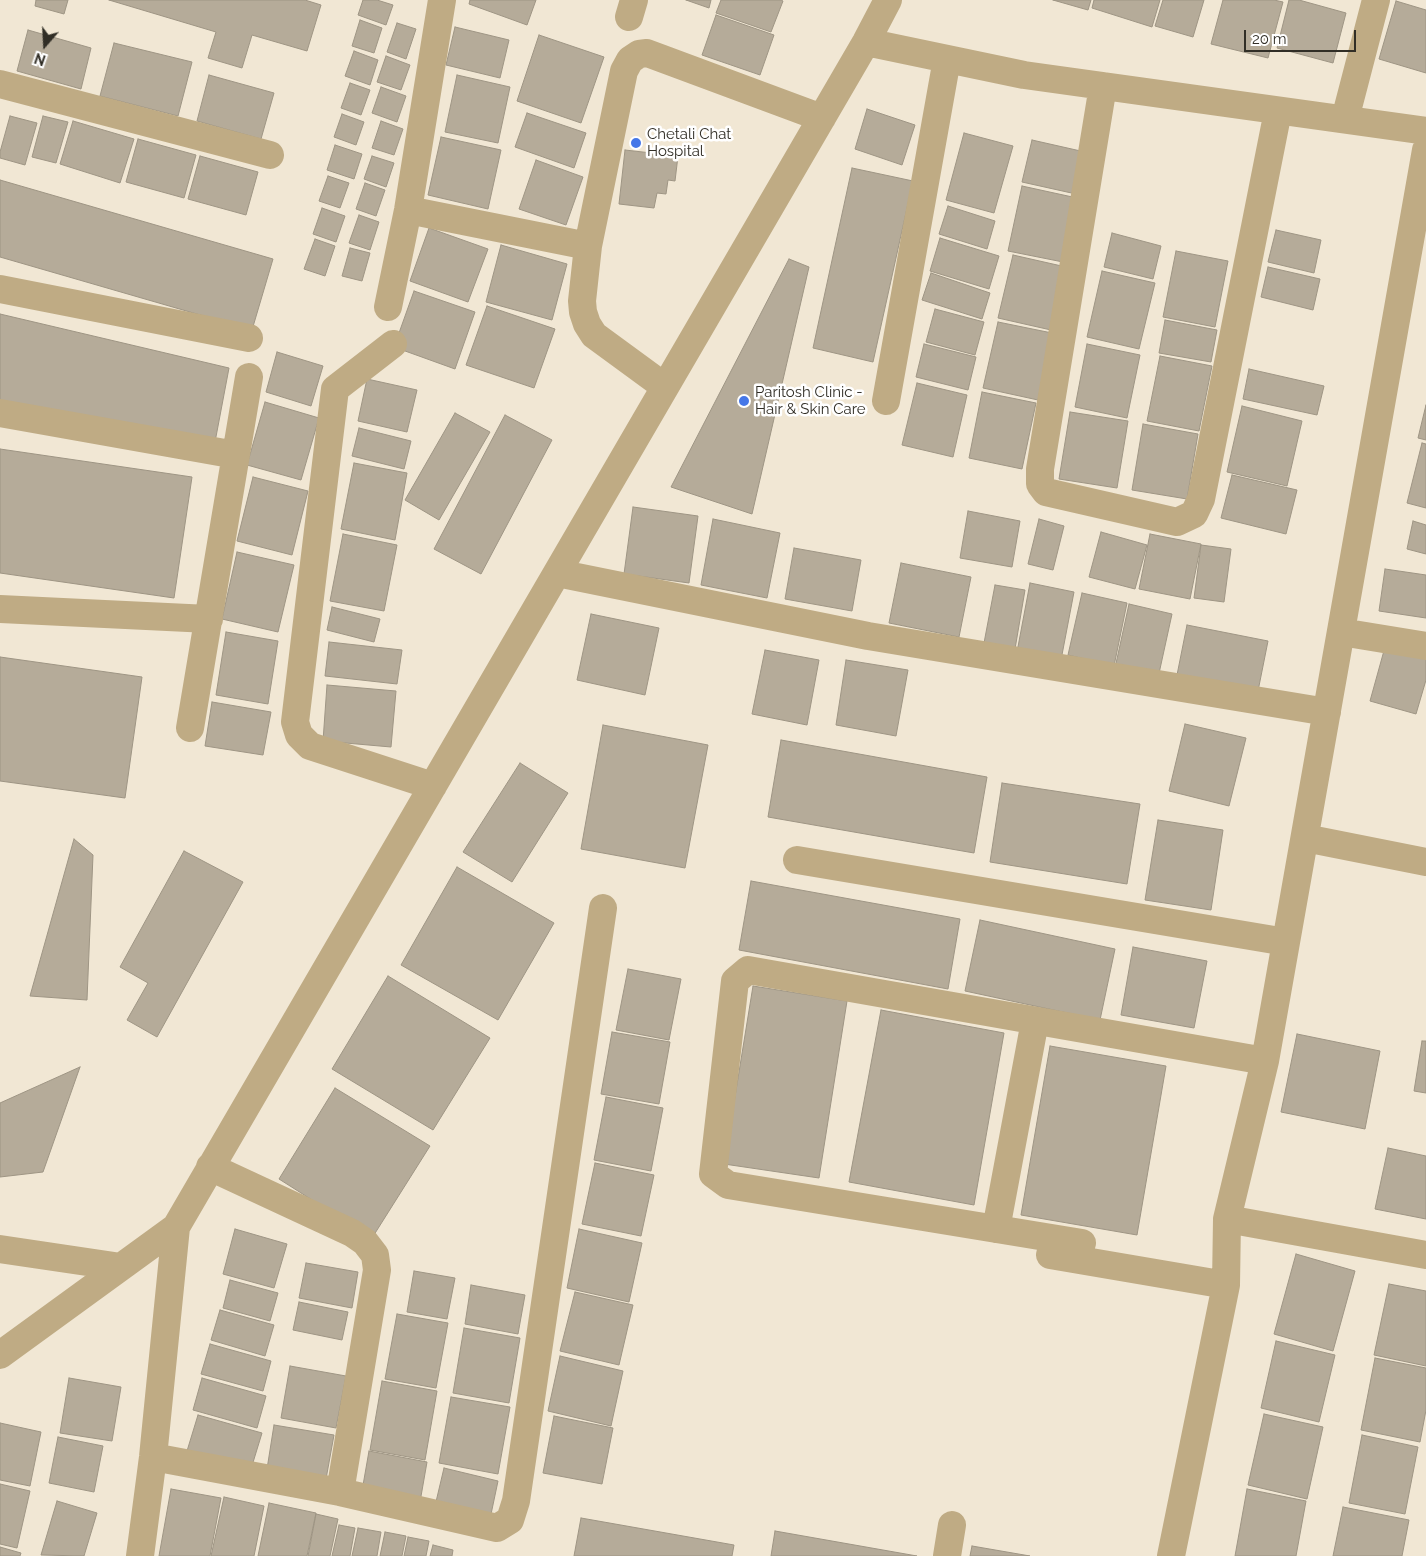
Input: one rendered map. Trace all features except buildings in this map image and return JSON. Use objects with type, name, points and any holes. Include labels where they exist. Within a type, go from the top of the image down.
[{"type":"street","points":[[388,307],[408,210],[442,0]]},
{"type":"street","points":[[0,1355],[176,1227],[822,118],[888,0]]},
{"type":"street","points":[[1345,119],[1376,0]]},
{"type":"street","points":[[866,42],[1024,75],[1426,131]]},
{"type":"street","points":[[665,387],[594,335],[587,324],[583,312],[582,301],[588,246],[624,71],[630,60],[639,54],[647,53],[822,118]]},
{"type":"street","points":[[886,401],[947,59]]},
{"type":"street","points":[[0,84],[270,155]]},
{"type":"street","points":[[1103,86],[1040,469],[1040,484],[1046,492],[1177,522],[1194,514],[1200,499],[1278,110]]},
{"type":"street","points":[[1171,1556],[1226,1286],[1227,1219],[1265,1061],[1426,150]]},
{"type":"street","points":[[408,210],[588,246]]},
{"type":"street","points":[[0,289],[249,338]]},
{"type":"street","points":[[393,344],[334,390],[295,722],[299,736],[310,746],[433,786]]},
{"type":"street","points":[[190,728],[250,377]]},
{"type":"street","points":[[0,413],[236,455]]},
{"type":"street","points":[[556,573],[868,636],[1327,712]]},
{"type":"street","points":[[0,609],[208,619]]},
{"type":"street","points":[[1341,632],[1426,646]]},
{"type":"street","points":[[1305,838],[1426,862]]},
{"type":"street","points":[[797,860],[1286,942]]},
{"type":"street","points":[[153,1457],[340,1492],[497,1528],[510,1520],[516,1501],[603,908]]},
{"type":"street","points":[[1082,1243],[728,1185],[713,1174],[735,981],[748,970],[1265,1061]]},
{"type":"street","points":[[996,1229],[1035,1021]]},
{"type":"street","points":[[210,1168],[352,1233],[365,1242],[375,1255],[377,1270],[340,1492]]},
{"type":"street","points":[[788,1208],[1226,1286]]},
{"type":"street","points":[[1227,1219],[1426,1255]]},
{"type":"street","points":[[140,1556],[153,1457],[176,1227]]},
{"type":"street","points":[[0,1250],[121,1267]]},
{"type":"street","points":[[947,1556],[952,1525]]},
{"type":"place","name":"Chetali Chat Hospital","points":[[636,143]]},
{"type":"place","name":"Paritosh Clinic - Hair & Skin Care","points":[[744,401]]}]
